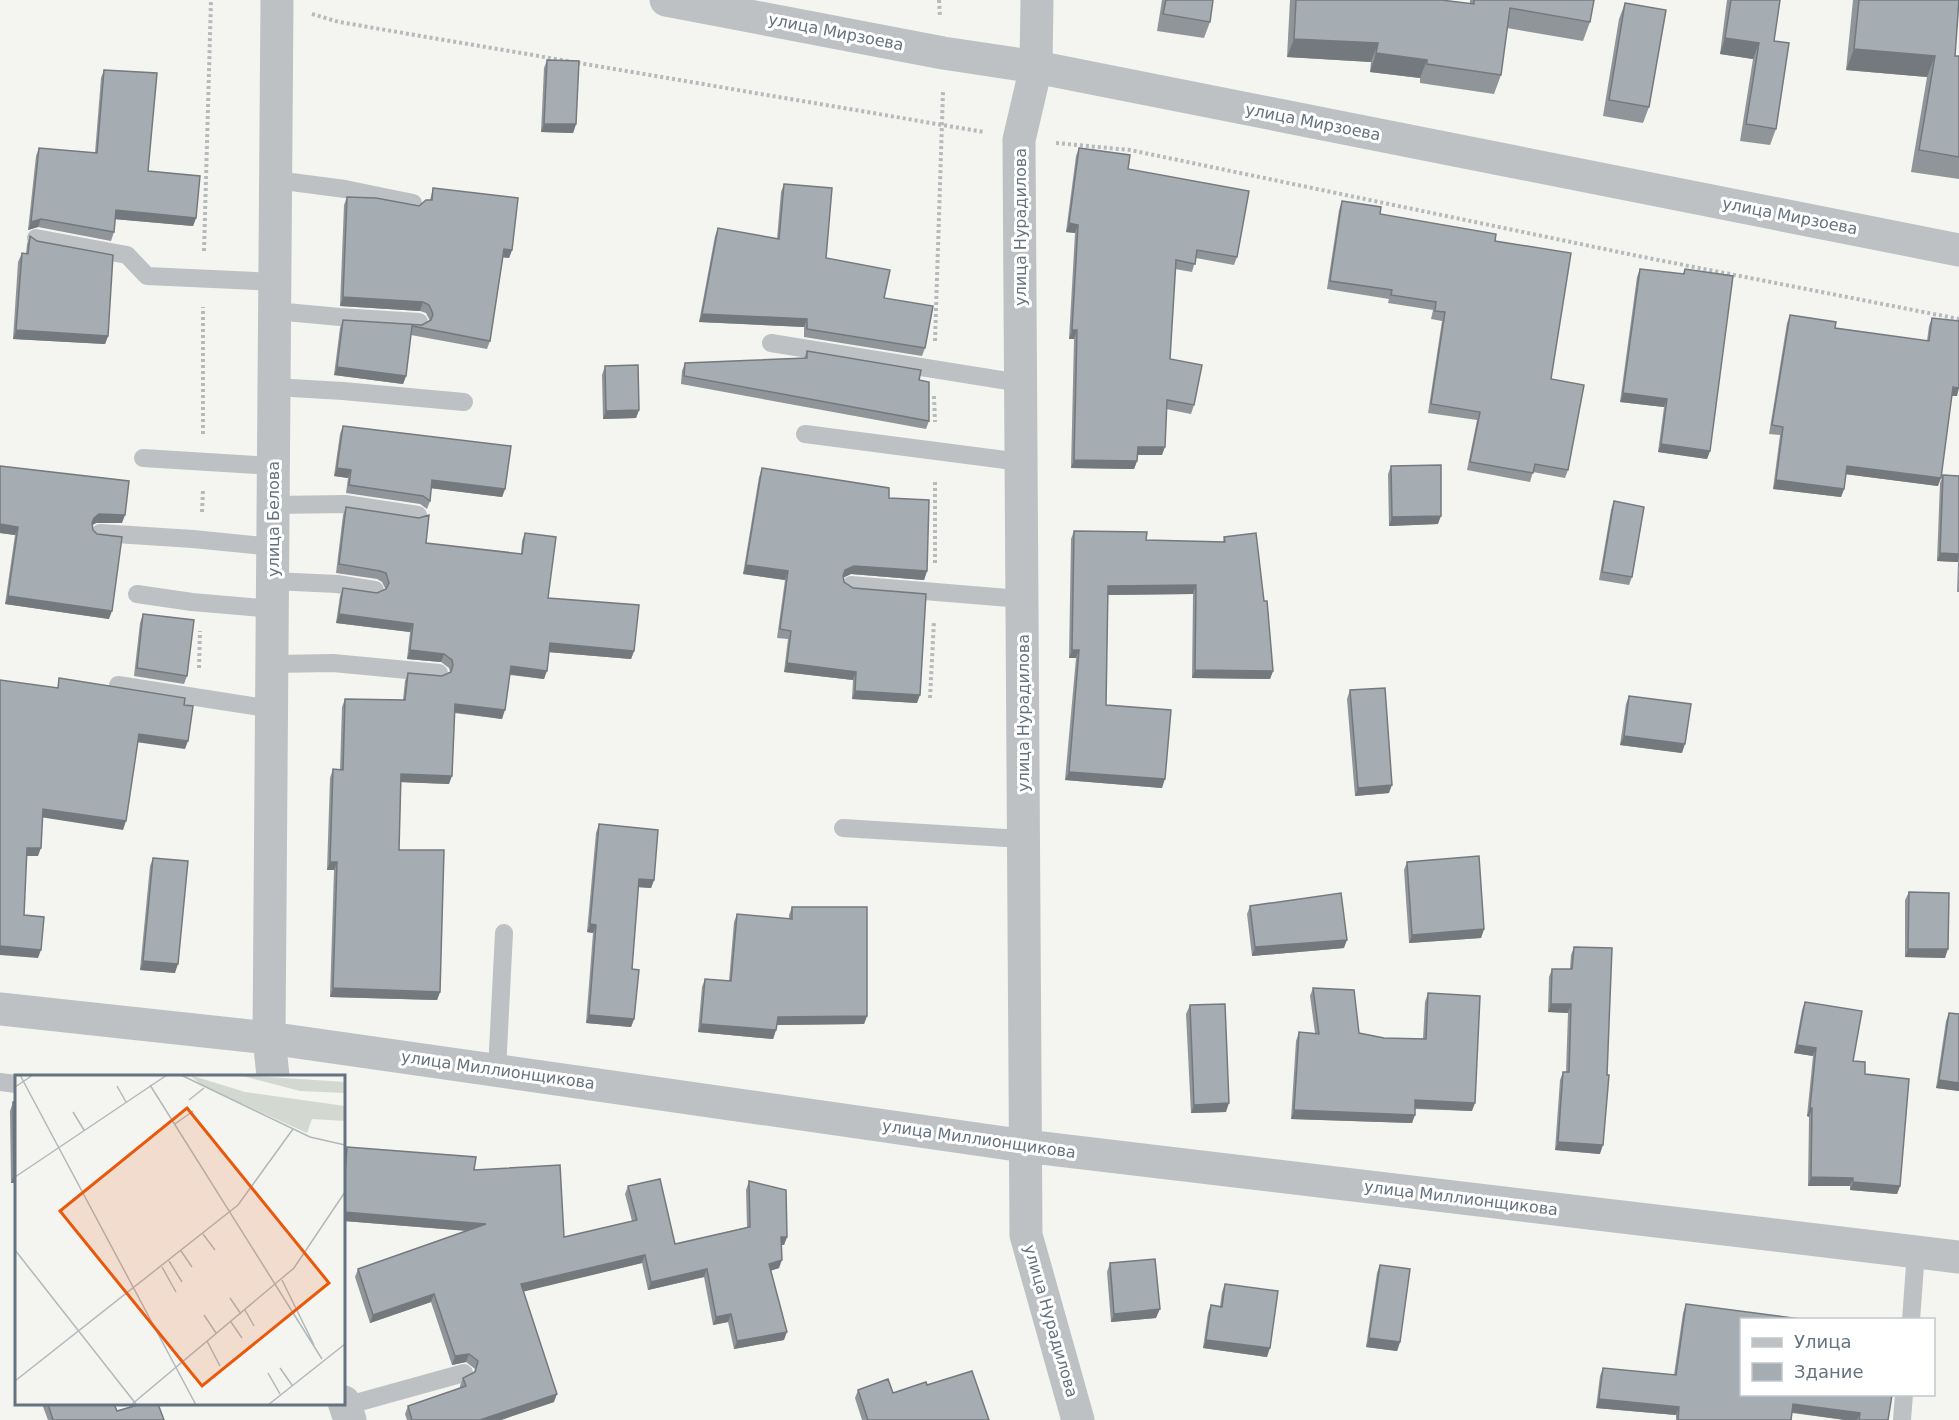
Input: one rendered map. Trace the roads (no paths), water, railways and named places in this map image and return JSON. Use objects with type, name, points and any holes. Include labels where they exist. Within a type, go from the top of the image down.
[{"type":"street","name":"улица Мирзоева","points":[[666,0],[943,53],[1035,67],[1959,250]]},
{"type":"street","name":"улица Нурадилова","points":[[1037,0],[1035,67],[1019,140],[1026,1235],[1078,1420]]},
{"type":"street","name":"улица Белова","points":[[273,1075],[269,1038],[278,2]]},
{"type":"street","name":"улица Миллионщикова","points":[[0,1009],[269,1038],[1025,1146],[1959,1257]]},
{"type":"lane","points":[[276,180],[345,189],[413,203]]},
{"type":"lane","points":[[36,238],[127,255],[147,276],[203,278],[275,296],[340,318],[419,322]]},
{"type":"lane","points":[[771,343],[1021,383]]},
{"type":"lane","points":[[274,387],[464,402]]},
{"type":"lane","points":[[805,434],[1021,462]]},
{"type":"lane","points":[[143,458],[274,466]]},
{"type":"lane","points":[[274,505],[345,504],[418,515]]},
{"type":"lane","points":[[100,533],[202,540],[273,548]]},
{"type":"lane","points":[[136,594],[202,603],[273,595],[337,584],[375,590]]},
{"type":"lane","points":[[851,585],[1022,599]]},
{"type":"lane","points":[[272,664],[333,663],[438,673]]},
{"type":"lane","points":[[118,685],[272,709]]},
{"type":"lane","points":[[843,828],[1023,839]]},
{"type":"lane","points":[[496,1070],[504,933]]},
{"type":"lane","points":[[0,1082],[15,1084]]},
{"type":"lane","points":[[1911,1318],[1916,1252]]},
{"type":"lane","points":[[346,1409],[464,1373]]},
{"type":"lane","points":[[1902,1420],[1904,1396]]}]
